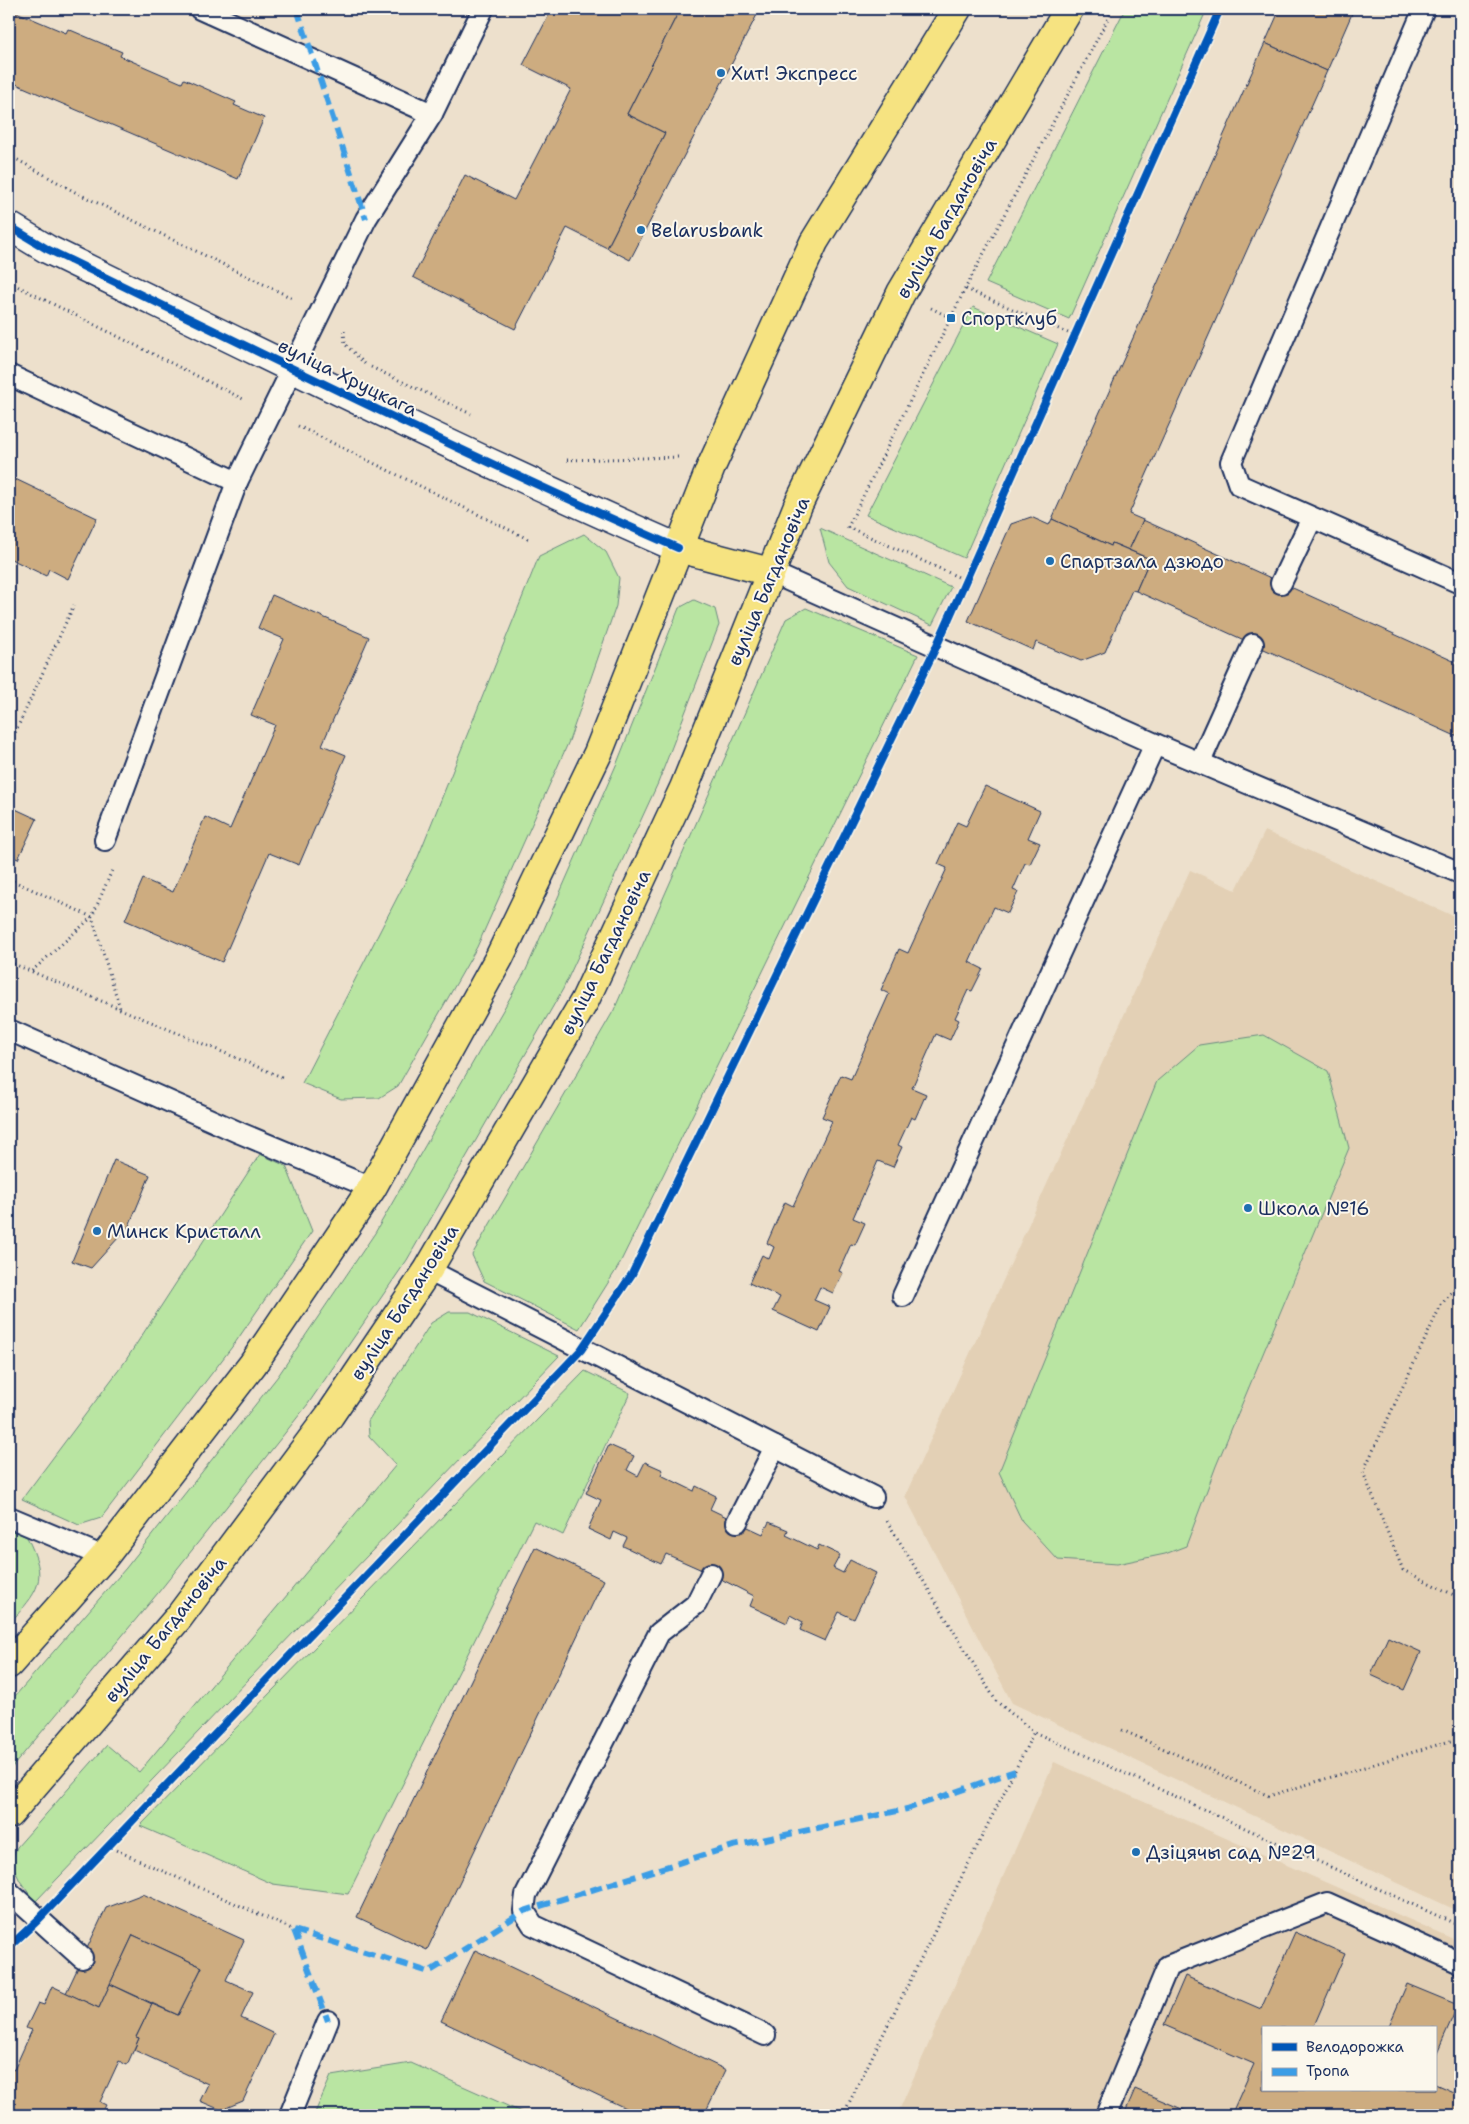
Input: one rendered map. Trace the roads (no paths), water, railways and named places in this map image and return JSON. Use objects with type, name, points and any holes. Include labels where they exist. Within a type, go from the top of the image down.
[{"type":"main road","points":[[9,1664],[104,1557],[253,1364],[372,1188],[499,958],[594,762],[712,467],[814,242],[957,9]]},
{"type":"main road","name":"вуліца Багдановіча","points":[[9,1814],[179,1617],[330,1415],[428,1270],[585,1000],[684,788],[798,505],[901,293],[1068,9]]},
{"type":"main road","points":[[678,548],[770,572]]},
{"type":"street","name":"вуліца Хруцкага","points":[[9,226],[47,249],[292,369],[552,493],[678,548]]},
{"type":"lane","points":[[200,9],[432,114]]},
{"type":"lane","points":[[105,840],[237,482],[366,219],[432,114],[483,9]]},
{"type":"lane","points":[[1424,9],[1231,462],[1239,485],[1460,583]]},
{"type":"lane","points":[[9,375],[237,482]]},
{"type":"lane","points":[[1282,583],[1312,518]]},
{"type":"lane","points":[[770,572],[1155,744],[1460,873]]},
{"type":"lane","points":[[1200,762],[1252,644]]},
{"type":"lane","points":[[903,1296],[1155,744]]},
{"type":"lane","points":[[9,1030],[240,1133],[372,1188]]},
{"type":"lane","points":[[428,1270],[581,1350],[872,1497]]},
{"type":"lane","points":[[737,1522],[775,1447]]},
{"type":"lane","points":[[9,1517],[104,1557]]},
{"type":"lane","points":[[711,1574],[696,1604],[659,1632],[526,1895],[524,1911],[533,1925],[765,2035]]},
{"type":"lane","points":[[9,1892],[82,1958]]},
{"type":"lane","points":[[1106,2115],[1168,1966],[1327,1903],[1460,1962]]},
{"type":"lane","points":[[290,2115],[328,2021]]},
{"type":"place","name":"Хит! Экспресс","points":[[721,73]]},
{"type":"place","name":"Belarusbank","points":[[641,230]]},
{"type":"place","name":"Спортклуб","points":[[951,318]]},
{"type":"place","name":"Спартзала дзюдо","points":[[1050,561]]},
{"type":"place","name":"Школа №16","points":[[1248,1208]]},
{"type":"place","name":"Минск Кристалл","points":[[97,1231]]},
{"type":"place","name":"Дзіцячы сад №29","points":[[1136,1852]]}]
